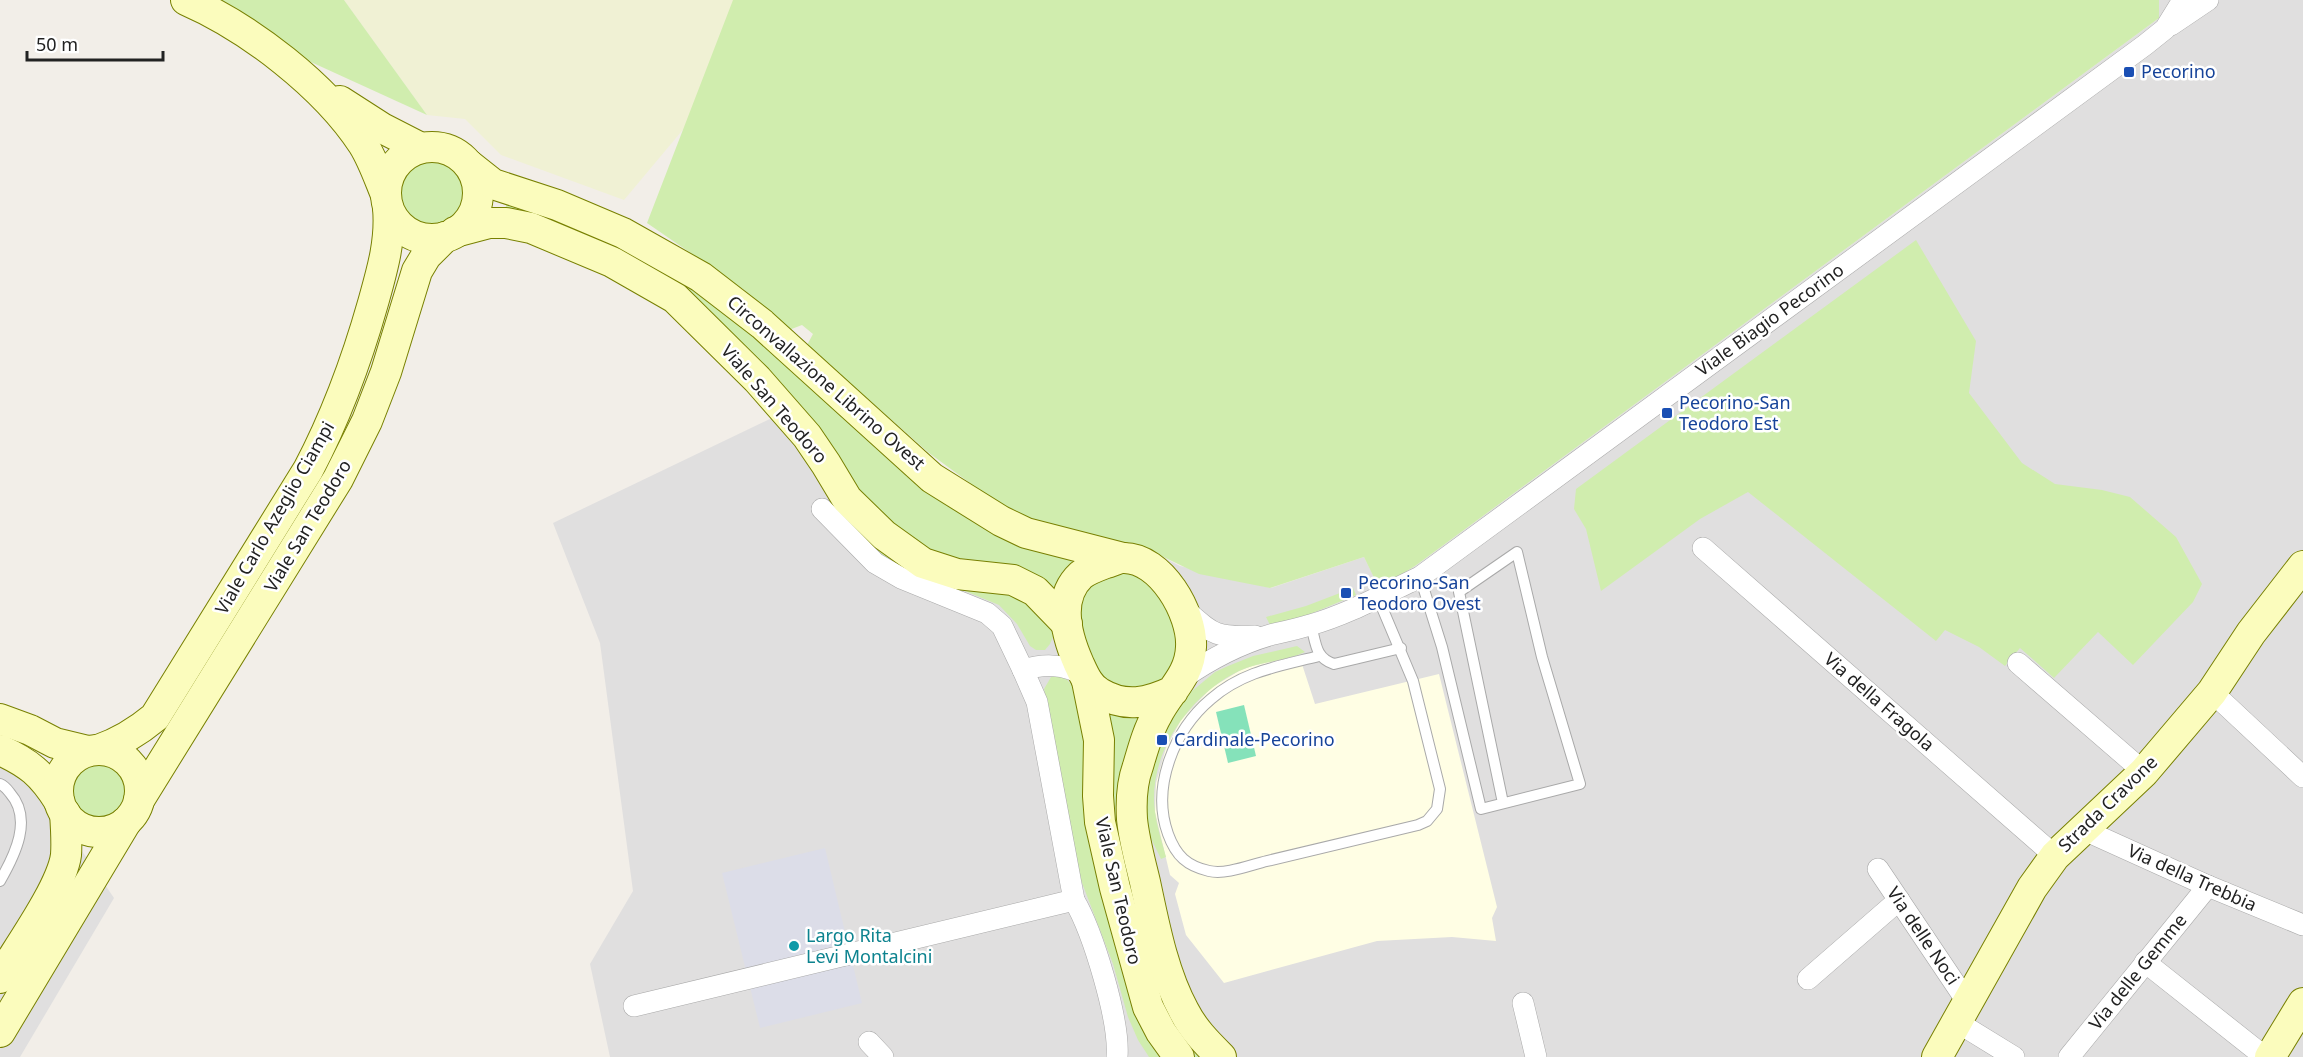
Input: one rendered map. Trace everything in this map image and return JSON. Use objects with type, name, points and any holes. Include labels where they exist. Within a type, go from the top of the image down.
[{"type":"main road","points":[[186,0],[238,28],[316,88],[382,128],[421,148]]},
{"type":"main road","points":[[316,88],[364,146],[387,202],[399,225],[415,236],[425,239],[450,235],[464,226],[476,207],[477,186],[469,165],[456,153],[439,147],[421,148],[412,151],[398,162],[388,177],[387,202]]},
{"type":"main road","name":"Circonvallazione Librino Ovest","points":[[469,165],[494,184],[557,205],[623,232],[701,277],[762,324],[932,478],[993,516],[1026,533],[1123,558]]},
{"type":"main road","name":"Viale Carlo Azeglio Ciampi","points":[[93,751],[118,743],[136,733],[155,717],[313,460],[346,390],[363,340],[388,242],[387,202]]},
{"type":"main road","name":"Viale San Teodoro","points":[[0,1032],[132,811],[338,479],[367,421],[417,271],[426,256],[450,235],[489,223],[506,223],[531,228],[612,262],[675,298],[757,379],[807,436],[847,499],[884,535],[923,563],[957,574],[1013,580],[1035,591],[1067,628]]},
{"type":"main road","points":[[1178,684],[1156,699],[1134,703],[1098,692],[1086,678],[1067,628],[1065,611],[1068,595],[1081,575],[1100,565],[1123,558],[1141,563],[1158,572],[1169,584],[1182,607],[1190,632],[1191,647],[1188,666],[1178,684],[1156,715],[1137,769],[1132,792],[1132,818],[1150,904],[1173,988],[1196,1030],[1221,1057]]},
{"type":"main road","name":"Strada Cravone","points":[[1937,1057],[2032,888],[2055,856],[2144,772],[2212,692],[2251,633],[2303,566]]},
{"type":"main road","name":"Viale San Teodoro","points":[[1086,678],[1099,740],[1100,822],[1115,888],[1148,1007],[1161,1032],[1179,1057]]},
{"type":"main road","points":[[30,730],[55,743],[93,751],[111,751],[122,757],[131,765],[138,782],[132,811],[105,831],[93,831],[72,822],[34,769],[22,760],[2,735],[30,730]]},
{"type":"main road","points":[[0,978],[53,889],[66,856],[60,780],[64,770],[70,762],[93,751]]},
{"type":"main road","points":[[2270,1057],[2303,1003]]},
{"type":"street","name":"Viale Biagio Pecorino","points":[[1268,636],[1311,625],[1378,598],[1420,577],[2165,29],[2183,0]]},
{"type":"street","points":[[2165,29],[2208,0]]},
{"type":"street","points":[[822,509],[875,563],[902,578],[987,613],[1002,626],[1031,668],[1074,900],[1084,917],[1092,940],[1115,1024],[1117,1057]]},
{"type":"street","name":"Via della Fragola","points":[[1703,548],[2055,856]]},
{"type":"street","points":[[1182,607],[1215,634],[1232,637],[1268,636]]},
{"type":"street","points":[[1031,668],[1057,648],[1067,628]]},
{"type":"street","points":[[1178,684],[1221,654],[1268,636]]},
{"type":"street","points":[[2018,663],[2144,772]]},
{"type":"street","points":[[1031,668],[1070,668],[1086,678]]},
{"type":"street","points":[[2212,692],[2303,777]]},
{"type":"street","name":"Via della Trebbia","points":[[2082,829],[2208,886],[2303,925]]},
{"type":"street","name":"Via delle Noci","points":[[1878,869],[1899,900],[1962,1012]]},
{"type":"street","name":"Via delle Gemme","points":[[2069,1057],[2208,886]]},
{"type":"street","points":[[634,1006],[1074,900]]},
{"type":"street","points":[[1808,979],[1899,900]]},
{"type":"street","points":[[2145,962],[2265,1057]]},
{"type":"street","points":[[1523,1003],[1536,1057]]},
{"type":"street","points":[[1962,1012],[2014,1057]]},
{"type":"lane","points":[[1420,577],[1442,647],[1481,809],[1580,784],[1542,657],[1517,552],[1459,592],[1503,803]]},
{"type":"lane","points":[[1320,656],[1269,667],[1244,677],[1212,698],[1190,720],[1171,756],[1162,802],[1165,828],[1171,844],[1185,862],[1218,873],[1418,825],[1432,816],[1440,800],[1440,789],[1413,681],[1378,598]]},
{"type":"lane","points":[[1311,625],[1320,656],[1335,664],[1401,648]]},
{"type":"lane","points":[[0,784],[4,785],[17,800],[21,816],[20,836],[12,861],[0,880]]},
{"type":"shaded area","points":[[344,0],[734,0],[686,126],[624,200],[501,155],[465,119],[427,115]]},
{"type":"shaded area","points":[[2159,0],[2303,0],[2303,1057],[610,1057],[590,964],[633,891],[600,643],[553,523],[774,417],[839,508],[883,557],[974,486],[1004,508],[1151,551],[1180,566],[1271,588],[1364,557],[1379,587],[1415,566],[2159,18]]},
{"type":"shaded area","points":[[1299,655],[1315,704],[1439,674],[1497,907],[1492,918],[1496,941],[1452,937],[1377,941],[1224,983],[1186,935],[1175,894],[1179,883],[1170,875],[1155,812],[1156,783],[1166,748],[1181,720],[1211,688],[1252,666]]},
{"type":"shaded area","points":[[0,762],[43,794],[114,898],[20,1057],[0,1057]]},
{"type":"shaded area","name":"Largo Rita Levi Montalcini","points":[[825,848],[862,1003],[760,1028],[722,873]]},
{"type":"green space","points":[[208,0],[344,0],[427,115],[289,52]]},
{"type":"green space","points":[[733,0],[2159,0],[2159,18],[1415,566],[1379,588],[1364,557],[1270,588],[1199,574],[1151,551],[1040,524],[1004,508],[929,453],[807,345],[813,334],[802,325],[789,330],[743,289],[647,223]]},
{"type":"green space","points":[[440,158],[453,164],[462,173],[466,179],[468,193],[466,207],[458,218],[447,226],[426,228],[408,218],[400,207],[398,186],[408,168],[419,160]]},
{"type":"green space","points":[[507,203],[525,205],[674,272],[844,409],[1077,560],[1058,597],[985,566],[930,554],[870,509],[747,355],[505,209]]},
{"type":"green space","points":[[1916,240],[1976,341],[1969,393],[2022,463],[2055,484],[2102,490],[2130,497],[2176,537],[2202,584],[2193,602],[2133,665],[2098,632],[2054,678],[2020,648],[2005,666],[1979,647],[1945,630],[1936,641],[1748,492],[1700,519],[1601,591],[1586,529],[1574,509],[1576,489]]},
{"type":"green space","points":[[840,503],[858,524],[1023,594],[1051,627],[1053,637],[1050,644],[1045,650],[1036,650],[1030,646],[1017,624],[999,605],[938,580],[885,562]]},
{"type":"green space","points":[[1135,571],[1157,586],[1180,637],[1171,676],[1136,694],[1097,677],[1079,639],[1080,596],[1097,576]]},
{"type":"green space","points":[[1353,588],[1356,595],[1303,617],[1270,625],[1266,617],[1306,606]]},
{"type":"green space","points":[[1297,646],[1305,652],[1247,668],[1221,682],[1188,711],[1175,729],[1158,769],[1154,791],[1156,818],[1166,857],[1161,859],[1146,828],[1144,808],[1154,748],[1186,696],[1215,672],[1228,666],[1253,656]]},
{"type":"green space","points":[[1058,674],[1073,688],[1080,707],[1106,909],[1124,979],[1143,1027],[1163,1057],[1149,1057],[1138,1040],[1128,1017],[1113,964],[1079,875],[1044,689],[1051,677]]},
{"type":"green space","points":[[1244,705],[1256,756],[1228,763],[1216,712]]},
{"type":"green space","points":[[1105,710],[1138,715],[1126,766],[1204,1057],[1190,1057],[1155,1001],[1113,820]]},
{"type":"green space","points":[[93,763],[105,763],[119,771],[127,785],[125,802],[119,811],[105,819],[93,819],[76,807],[71,797],[71,785],[83,768]]},
{"type":"place","name":"Pecorino","points":[[2129,72]]},
{"type":"place","name":"Pecorino-San Teodoro Est","points":[[1667,413]]},
{"type":"place","name":"Pecorino-San Teodoro Ovest","points":[[1346,593]]},
{"type":"place","name":"Cardinale-Pecorino","points":[[1162,740]]},
{"type":"place","name":"Largo Rita Levi Montalcini","points":[[794,946]]}]
